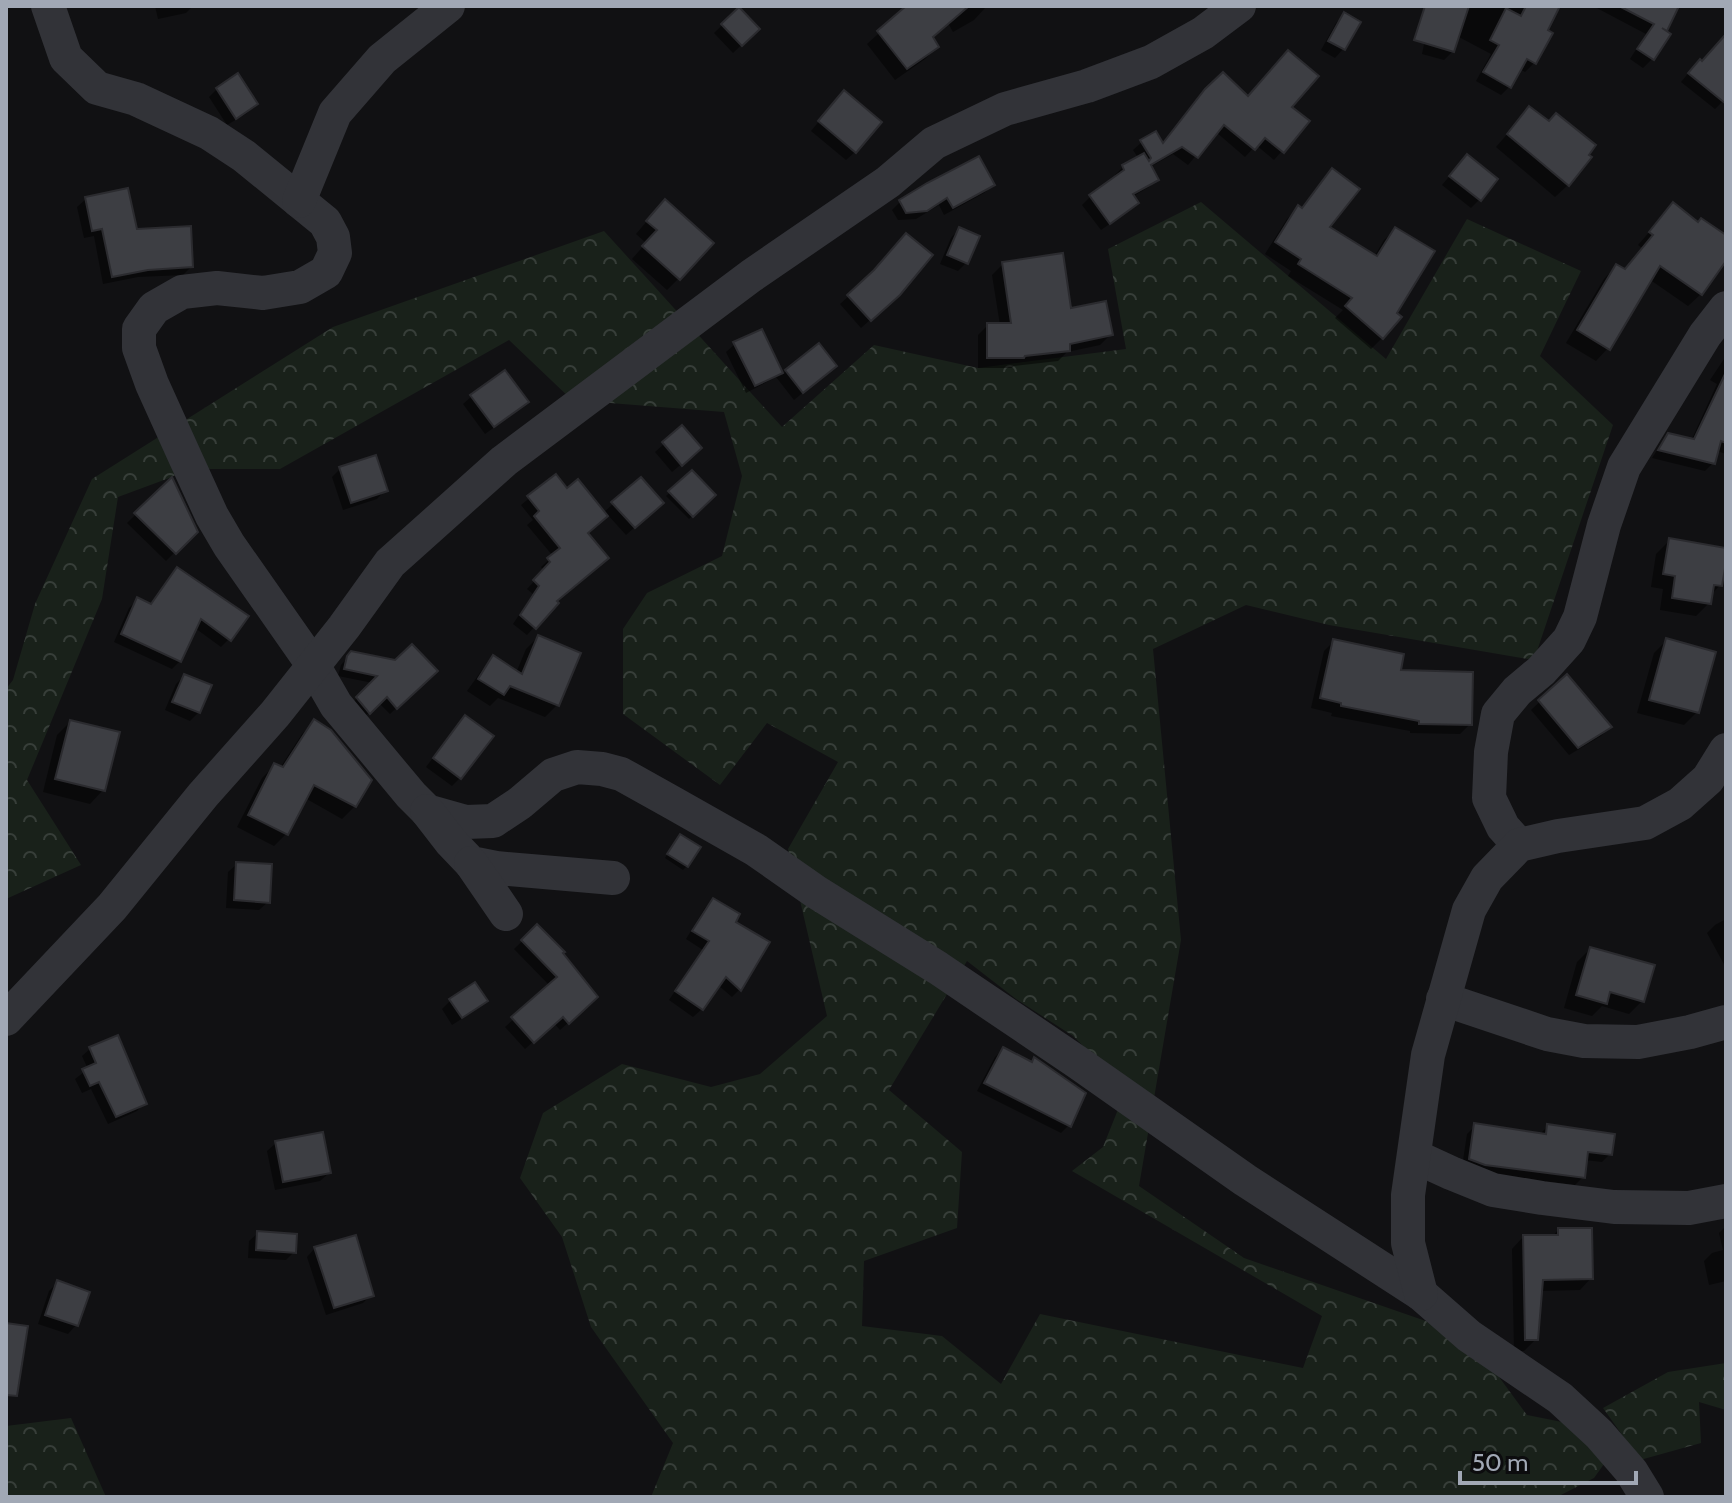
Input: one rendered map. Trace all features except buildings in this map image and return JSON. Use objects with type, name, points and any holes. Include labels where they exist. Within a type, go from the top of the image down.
[{"type":"street","points":[[48,6],[66,58],[97,88],[136,99],[209,133],[244,156],[325,222],[333,237],[335,253],[326,272],[300,287],[263,293],[217,288],[182,292],[154,308],[139,329],[139,348],[152,384],[212,516],[229,545],[313,665],[336,705],[471,863],[506,914]]},
{"type":"street","points":[[299,201],[335,113],[382,59],[448,6]]},
{"type":"street","points":[[6,1019],[112,907],[203,795],[275,714],[390,563],[504,461],[751,276],[888,182],[934,143],[1005,109],[1087,86],[1151,62],[1203,33],[1239,6]]},
{"type":"street","points":[[1519,845],[1503,827],[1489,798],[1491,752],[1498,714],[1569,640],[1580,617],[1604,525],[1624,467],[1705,335],[1726,308]]},
{"type":"street","points":[[1421,1294],[1408,1243],[1408,1195],[1428,1055],[1469,910],[1487,878],[1519,845],[1645,823],[1680,804],[1708,779],[1726,750]]},
{"type":"street","points":[[427,811],[466,822],[493,821],[553,775],[577,767],[621,774],[756,850],[816,892],[938,968],[1245,1180],[1421,1294],[1469,1336],[1560,1398],[1615,1452],[1647,1497]]},
{"type":"street","points":[[471,863],[613,878]]},
{"type":"street","points":[[1443,999],[1547,1034],[1584,1041],[1638,1042],[1726,1022]]},
{"type":"street","points":[[1414,1156],[1493,1190],[1542,1198],[1614,1207],[1689,1208],[1726,1201]]},
{"type":"green space","points":[[1201,202],[1386,359],[1467,219],[1581,271],[1540,356],[1613,425],[1534,660],[1329,625],[1246,605],[1153,649],[1181,940],[1139,1186],[1244,1258],[1469,1336],[1527,1415],[1567,1423],[1609,1457],[1594,1478],[1557,1497],[651,1497],[673,1443],[591,1327],[562,1237],[520,1178],[543,1113],[622,1064],[711,1087],[760,1074],[827,1016],[788,849],[838,762],[767,723],[720,785],[623,714],[623,629],[647,593],[722,556],[742,476],[724,412],[572,400],[509,340],[280,469],[185,469],[118,497],[102,599],[27,780],[81,865],[6,899],[6,689],[13,680],[35,604],[92,479],[333,327],[604,231],[782,427],[874,345],[978,368],[1126,349],[1108,249]],"holes":[[[967,961],[1016,999],[1073,1036],[1119,1081],[1117,1112],[1103,1147],[1072,1171],[1322,1316],[1303,1368],[1040,1314],[1001,1384],[942,1336],[862,1326],[864,1261],[957,1228],[962,1152],[889,1090]]]},
{"type":"green space","points":[[1726,1363],[1726,1410],[1699,1402],[1701,1443],[1640,1460],[1603,1408],[1668,1372]]},
{"type":"green space","points":[[71,1418],[106,1497],[6,1497],[6,1426]]}]
